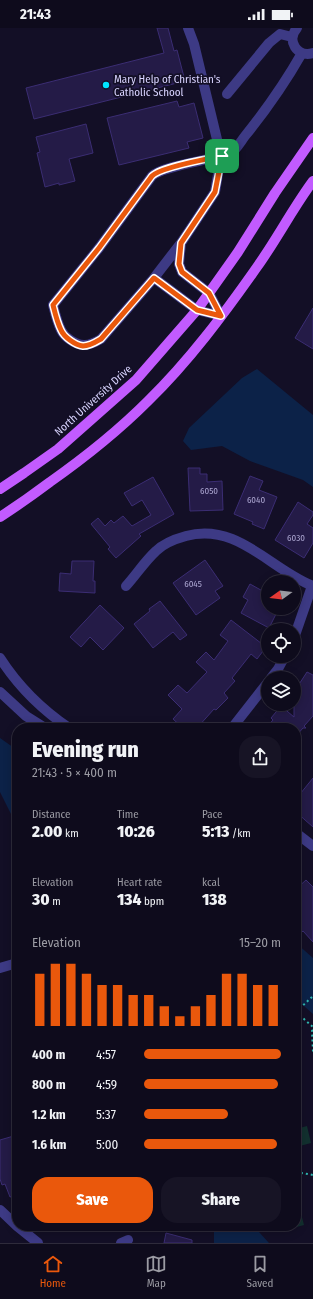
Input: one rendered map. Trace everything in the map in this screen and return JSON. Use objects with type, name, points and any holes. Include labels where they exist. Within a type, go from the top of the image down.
[{"type":"main road","name":"North University Drive","points":[[0,489],[58,448],[136,380],[197,310],[238,252],[275,193],[313,138]]},
{"type":"main road","points":[[0,517],[74,465],[104,441],[148,401],[188,358],[221,316],[258,266],[299,200],[313,181]]},
{"type":"street","points":[[188,28],[194,44],[222,156],[215,192],[181,243],[154,278],[101,339],[91,345],[83,346],[64,336],[53,305],[99,248],[152,176],[155,173],[172,168],[222,156],[231,153],[262,116],[302,53]]},
{"type":"street","points":[[227,94],[269,43],[280,34],[295,32],[294,47],[302,53],[313,53]]},
{"type":"street","points":[[181,243],[179,264],[182,272],[209,293],[221,316]]},
{"type":"street","points":[[154,278],[197,310],[221,316]]},
{"type":"street","points":[[126,586],[156,550],[173,539],[194,534],[218,534],[238,541],[282,570],[312,586],[299,623]]},
{"type":"street","points":[[0,658],[11,675],[26,693],[62,723]]},
{"type":"street","points":[[236,723],[261,691]]},
{"type":"street","points":[[0,692],[26,716],[37,723]]},
{"type":"street","points":[[301,837],[313,846]]},
{"type":"street","points":[[0,968],[12,964]]},
{"type":"street","points":[[0,1210],[12,1221]]},
{"type":"street","points":[[22,1231],[32,1241]]},
{"type":"path","points":[[301,1007],[313,996]]},
{"type":"path","points":[[301,1016],[313,1027]]},
{"type":"path","points":[[313,1030],[313,1052]]},
{"type":"path","points":[[301,1173],[313,1175]]},
{"type":"green space","points":[[307,1126],[311,1143],[301,1146],[301,1128]]},
{"type":"green space","points":[[301,1214],[304,1225],[301,1226]]},
{"type":"water","points":[[257,369],[313,415],[313,487],[303,480],[250,461],[222,446],[191,450],[183,441],[189,428],[242,378]]},
{"type":"water","points":[[0,738],[12,746],[12,816],[0,792]]},
{"type":"water","points":[[301,947],[313,958],[313,1014],[301,1003]]},
{"type":"water","points":[[214,1231],[258,1231],[269,1243],[214,1243]]},
{"type":"building","name":"Mary Help of Christian's Catholic School","points":[[157,28],[168,28],[174,51],[177,50],[185,81],[34,119],[26,88],[164,53]]},
{"type":"building","points":[[177,101],[179,107],[194,103],[203,138],[187,142],[189,148],[119,165],[107,118]]},
{"type":"building","points":[[86,124],[93,153],[69,159],[75,181],[45,187],[37,153],[40,152],[36,137]]},
{"type":"building","points":[[313,308],[313,349],[295,338]]},
{"type":"building","points":[[188,468],[200,468],[200,474],[207,474],[207,482],[222,481],[223,510],[190,511]]},
{"type":"building","points":[[250,476],[263,481],[259,490],[277,497],[264,529],[252,524],[253,522],[234,514]]},
{"type":"building","points":[[153,477],[174,514],[139,534],[141,536],[116,558],[108,549],[110,547],[91,524],[98,518],[105,526],[111,520],[114,523],[123,516],[132,526],[151,515],[142,500],[132,506],[124,493]]},
{"type":"building","points":[[298,502],[313,512],[313,515],[307,524],[313,528],[313,543],[304,558],[275,540]]},
{"type":"building","points":[[205,560],[223,586],[215,591],[220,598],[196,615],[173,583]]},
{"type":"building","points":[[72,561],[94,561],[93,581],[95,581],[95,593],[59,591],[60,573],[71,574]]},
{"type":"building","points":[[250,584],[261,590],[261,615],[276,615],[272,623],[261,624],[241,613],[248,600],[243,597]]},
{"type":"building","points":[[160,601],[187,635],[180,640],[173,632],[153,648],[134,624],[150,611],[149,609]]},
{"type":"building","points":[[100,605],[124,628],[103,650],[90,637],[81,647],[70,637]]},
{"type":"building","points":[[231,620],[261,643],[261,654],[257,659],[251,654],[232,678],[235,681],[224,693],[228,698],[216,710],[214,709],[201,723],[177,723],[173,719],[182,709],[168,695],[178,685],[187,693],[207,672],[196,662],[206,652],[214,660],[228,641],[220,635]]},
{"type":"building","points":[[307,672],[313,675],[313,716],[304,726],[306,728],[303,728],[301,730],[301,723],[270,723],[273,720],[271,718],[277,711],[287,711],[294,717],[294,711],[301,711],[301,681]]},
{"type":"building","points":[[313,778],[313,827],[301,816],[301,793]]},
{"type":"building","points":[[306,880],[313,887],[313,942],[303,931],[301,931],[301,884]]},
{"type":"building","points":[[12,1136],[12,1196],[10,1197],[5,1184],[2,1185],[0,1179],[0,1140]]},
{"type":"building","points":[[166,1233],[192,1240],[192,1243],[164,1243]]},
{"type":"place","name":"Mary Help of Christian's Catholic School","points":[[106,85]]},
{"type":"route","points":[[222,156],[215,192],[181,243],[179,264],[182,272],[209,293],[221,316],[197,310],[154,278],[101,339],[91,345],[83,346],[64,336],[53,305],[99,248],[152,176],[155,173],[172,168],[222,156]]}]
